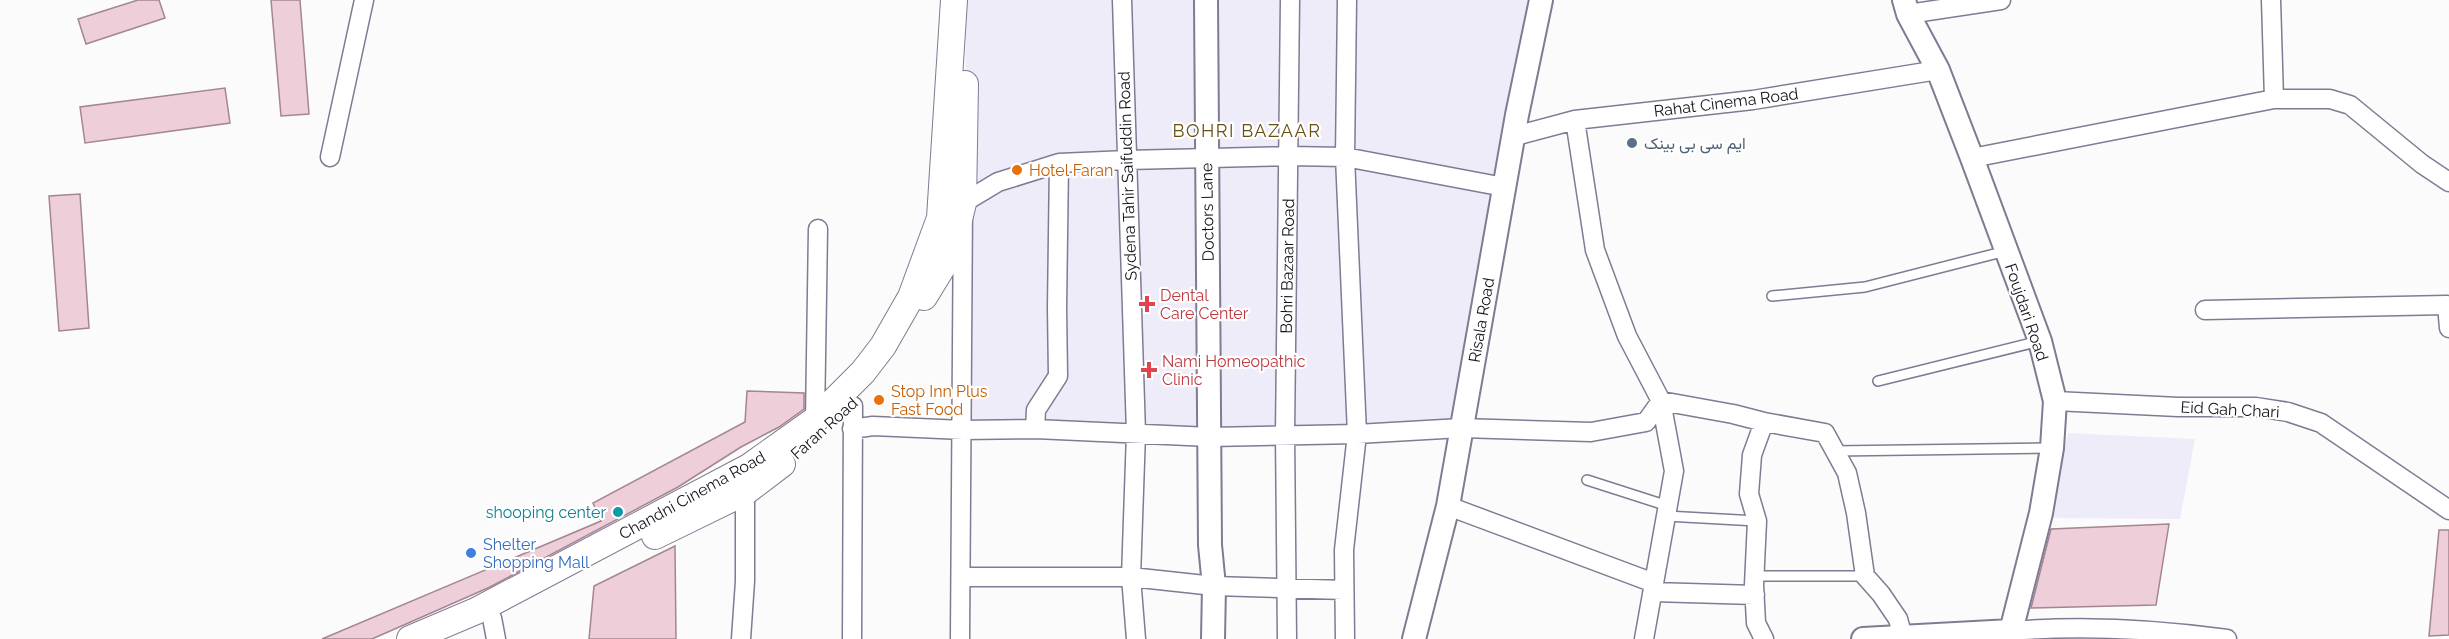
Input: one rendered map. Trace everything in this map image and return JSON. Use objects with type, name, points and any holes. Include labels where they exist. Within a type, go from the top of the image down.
[{"type":"main road","name":"Chandni Cinema Road","points":[[410,639],[476,611],[749,467],[815,420],[863,372],[883,346],[911,297],[940,218],[954,0]]},
{"type":"main road","name":"Faran Road","points":[[445,639],[494,628],[745,492],[810,443],[852,418],[951,253],[963,203],[966,0]]},
{"type":"street","points":[[330,157],[363,0]]},
{"type":"street","name":"Sydena Tahir Saifuddin Road","points":[[1122,0],[1136,433],[1131,577],[1136,639]]},
{"type":"street","name":"Doctors Lane","points":[[1206,0],[1210,545],[1214,586],[1213,639]]},
{"type":"street","name":"Bohri Bazaar Road","points":[[1287,639],[1285,434],[1290,0]]},
{"type":"street","points":[[1345,639],[1344,550],[1357,434],[1346,157],[1347,0]]},
{"type":"street","name":"Risala Road","points":[[1414,639],[1448,506],[1504,187],[1541,0]]},
{"type":"street","points":[[1906,7],[2001,0]]},
{"type":"street","points":[[2271,0],[2274,99]]},
{"type":"street","name":"Foujdari Road","points":[[1906,7],[1938,70],[1972,158],[2040,341],[2055,401],[2052,448],[2041,513],[2010,635]]},
{"type":"street","name":"Rahat Cinema Road","points":[[1515,136],[1575,120],[1753,100],[1938,70]]},
{"type":"street","points":[[1972,158],[2274,99],[2330,99],[2350,105],[2421,164],[2449,182]]},
{"type":"street","points":[[1575,120],[1595,250],[1627,336],[1661,401],[1674,471],[1644,639]]},
{"type":"street","points":[[960,639],[963,203],[998,182],[1059,163],[1127,160],[1346,157],[1504,187]]},
{"type":"street","points":[[1035,429],[1036,410],[1058,376],[1059,163]]},
{"type":"street","points":[[815,420],[818,229]]},
{"type":"street","points":[[2205,310],[2447,305],[2449,328]]},
{"type":"street","points":[[1661,401],[1825,433],[1847,473],[1856,513],[1865,576],[1898,619],[1903,637]]},
{"type":"street","points":[[852,639],[852,418],[873,426],[963,430],[1035,429],[1210,437],[1357,434],[1461,428],[1592,432],[1646,422],[1661,401]]},
{"type":"street","name":"Eid Gah Chari","points":[[2055,401],[2178,407],[2256,407],[2288,412],[2321,423],[2449,510]]},
{"type":"street","points":[[1764,422],[1752,455],[1749,494],[1757,521],[1756,623],[1764,639]]},
{"type":"street","points":[[741,639],[745,581],[745,492]]},
{"type":"street","points":[[1448,506],[1653,588],[1755,595]]},
{"type":"street","points":[[961,577],[1131,577],[1214,586],[1344,590]]},
{"type":"street","points":[[1863,639],[2010,635],[2044,628],[2109,634],[2190,634],[2227,639]]},
{"type":"lane","points":[[1772,296],[1865,288],[2006,251]]},
{"type":"lane","points":[[1878,381],[2040,341]]},
{"type":"lane","points":[[1835,451],[2052,448]]},
{"type":"lane","points":[[1587,480],[1667,511],[1757,521]]},
{"type":"lane","points":[[1755,576],[1865,576]]},
{"type":"shaded area","name":"BOHRI BAZAAR","points":[[966,0],[1541,0],[1461,428],[963,430]]},
{"type":"shaded area","points":[[2068,433],[2195,439],[2180,519],[2049,518]]},
{"type":"building","points":[[138,0],[159,0],[165,18],[86,44],[78,19]]},
{"type":"building","points":[[271,0],[300,0],[309,114],[281,116]]},
{"type":"building","points":[[225,88],[230,123],[85,143],[80,107]]},
{"type":"building","points":[[80,194],[89,328],[59,331],[49,196]]},
{"type":"building","name":"shooping center","points":[[747,391],[804,393],[804,409],[779,427],[741,447],[678,487],[490,587],[372,639],[322,639],[601,521],[593,503],[745,422]]},
{"type":"building","points":[[2169,524],[2156,605],[2031,608],[2051,529]]},
{"type":"building","points":[[2439,530],[2449,530],[2449,635],[2429,636]]},
{"type":"building","points":[[675,546],[676,639],[589,639],[594,586]]},
{"type":"place","name":"ایم سی بی بینک","points":[[1632,143]]},
{"type":"place","name":"Hotel Faran","points":[[1017,170]]},
{"type":"place","name":"Dental Care Center","points":[[1147,304]]},
{"type":"place","name":"Nami Homeopathic Clinic","points":[[1149,370]]},
{"type":"place","name":"Stop Inn Plus Fast Food","points":[[879,400]]},
{"type":"place","name":"shooping center","points":[[618,512]]},
{"type":"place","name":"Shelter Shopping Mall","points":[[471,553]]},
{"type":"district","name":"BOHRI BAZAAR","points":[[1247,131]]}]
